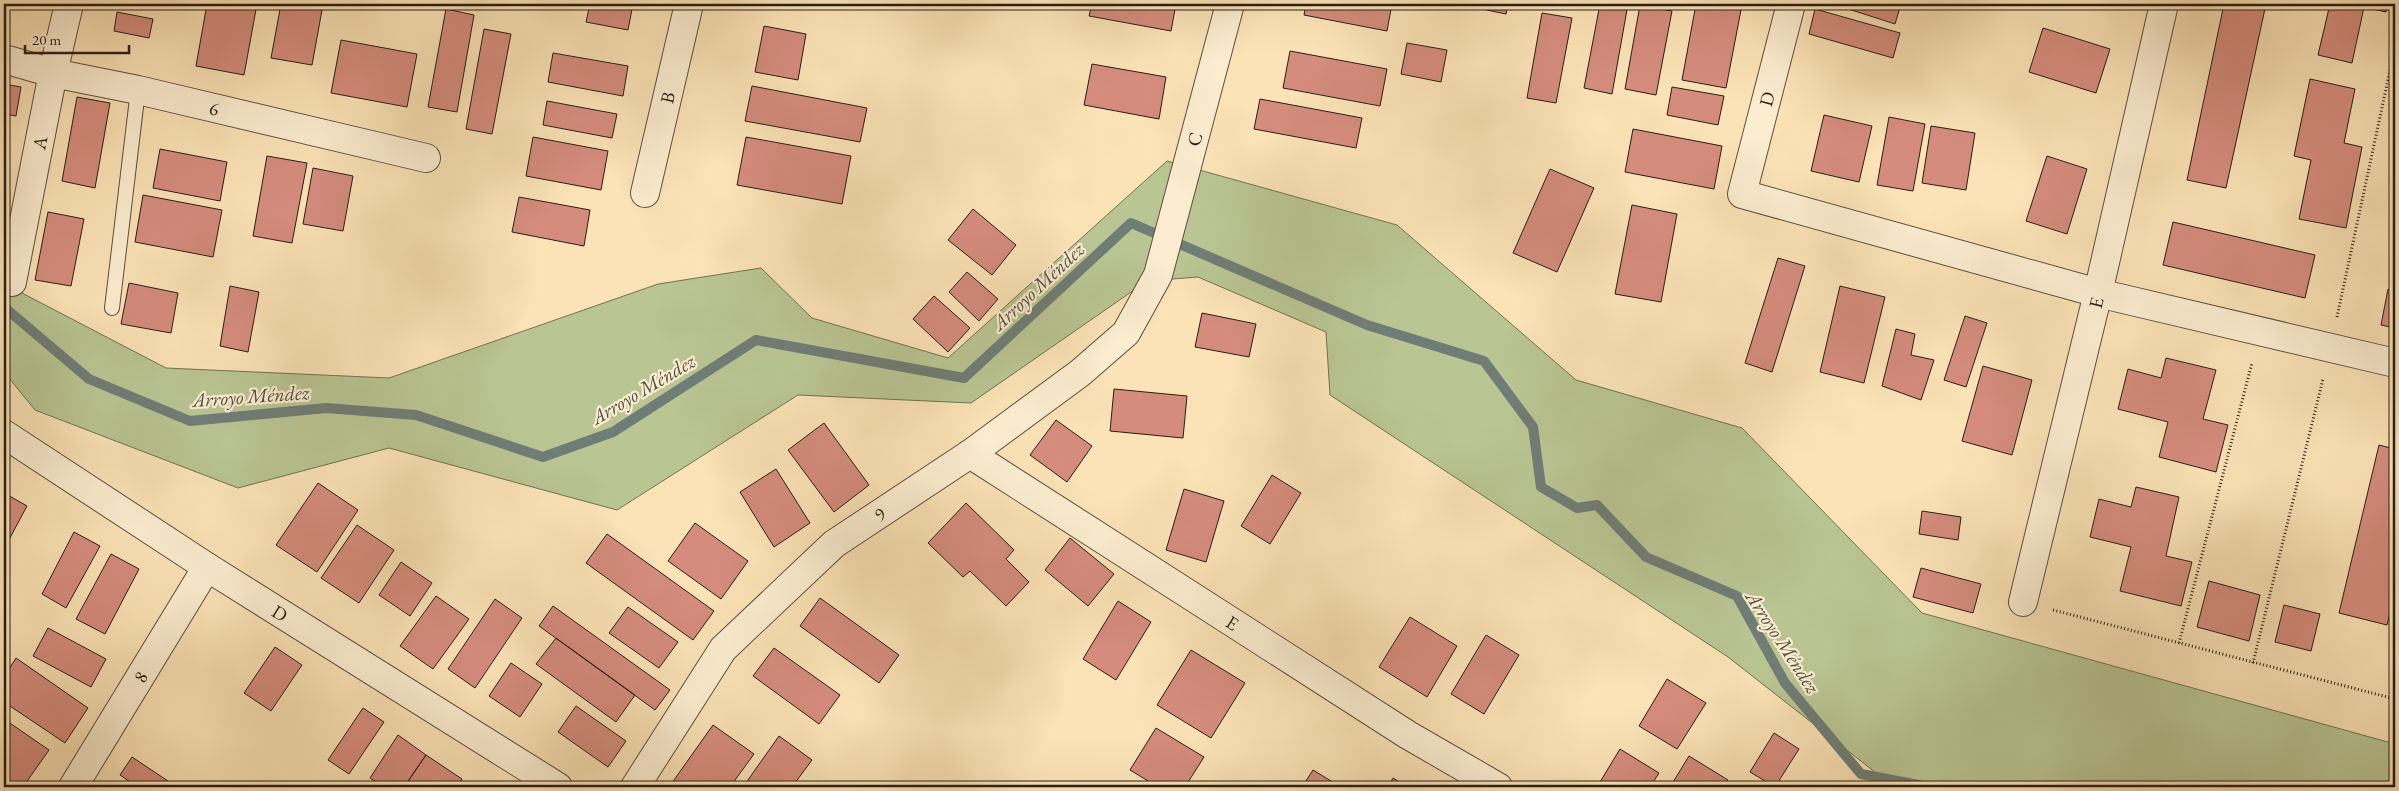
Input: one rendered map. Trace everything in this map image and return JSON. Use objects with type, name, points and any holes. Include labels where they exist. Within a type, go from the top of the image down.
[{"type":"street","name":"A","points":[[12,282],[53,73],[70,4]]},
{"type":"street","name":"B","points":[[645,193],[689,4]]},
{"type":"street","name":"C","points":[[1158,275],[1230,4]]},
{"type":"street","name":"D","points":[[1791,4],[1742,194],[2098,293]]},
{"type":"street","name":"E","points":[[2023,602],[2098,293],[2164,4]]},
{"type":"street","name":"6","points":[[4,59],[53,73],[138,90],[426,158]]},
{"type":"street","name":"9","points":[[635,787],[723,649],[834,544],[970,454],[1080,373],[1126,333],[1158,275]]},
{"type":"street","points":[[2098,293],[2395,363]]},
{"type":"street","name":"D","points":[[4,434],[207,567],[558,787]]},
{"type":"street","name":"E","points":[[970,454],[1408,735],[1498,787]]},
{"type":"street","name":"8","points":[[73,787],[207,567]]},
{"type":"lane","points":[[112,308],[138,90]]},
{"type":"path","points":[[2179,644],[2260,331]]},
{"type":"path","points":[[2023,602],[2395,699]]},
{"type":"green space","points":[[1167,161],[1397,225],[1576,380],[1742,428],[1922,613],[2395,744],[2395,787],[1894,787],[1728,657],[1330,395],[1326,332],[1198,277],[1147,281],[971,403],[798,395],[617,510],[389,448],[238,488],[35,410],[4,372],[4,181],[20,292],[166,368],[389,378],[658,284],[761,268],[812,318],[948,358]]},
{"type":"building","points":[[207,4],[257,4],[244,75],[196,66]]},
{"type":"building","points":[[281,4],[322,10],[312,65],[271,58]]},
{"type":"building","points":[[590,4],[633,4],[628,30],[586,22]]},
{"type":"building","points":[[1092,4],[1176,4],[1171,31],[1089,16]]},
{"type":"building","points":[[1306,4],[1392,4],[1387,31],[1304,15]]},
{"type":"building","points":[[1478,4],[1508,4],[1506,14],[1477,8]]},
{"type":"building","points":[[1600,4],[1628,4],[1612,94],[1584,88]]},
{"type":"building","points":[[1696,4],[1741,10],[1726,88],[1682,80]]},
{"type":"building","points":[[1833,4],[1901,4],[1895,24]]},
{"type":"building","points":[[2224,4],[2266,4],[2226,188],[2187,180]]},
{"type":"building","points":[[2330,4],[2388,4],[2386,12],[2364,7],[2352,63],[2318,55]]},
{"type":"building","points":[[1640,5],[1672,11],[1656,95],[1625,89]]},
{"type":"building","points":[[446,9],[474,15],[457,112],[428,107]]},
{"type":"building","points":[[1815,9],[1900,33],[1893,58],[1809,34]]},
{"type":"building","points":[[117,12],[153,19],[149,38],[114,31]]},
{"type":"building","points":[[1542,13],[1572,18],[1556,103],[1527,98]]},
{"type":"building","points":[[764,26],[806,34],[798,80],[755,72]]},
{"type":"building","points":[[2043,28],[2110,49],[2096,93],[2029,72]]},
{"type":"building","points":[[484,29],[511,34],[492,134],[466,129]]},
{"type":"building","points":[[341,40],[417,54],[407,107],[331,93]]},
{"type":"building","points":[[1407,43],[1447,50],[1441,82],[1401,74]]},
{"type":"building","points":[[1290,51],[1387,69],[1380,106],[1283,88]]},
{"type":"building","points":[[553,53],[628,66],[623,96],[548,82]]},
{"type":"building","points":[[1092,64],[1166,77],[1159,119],[1084,105]]},
{"type":"building","points":[[2310,79],[2355,89],[2344,143],[2362,147],[2346,228],[2299,219],[2311,160],[2294,156]]},
{"type":"building","points":[[4,84],[21,87],[16,116],[4,114]]},
{"type":"building","points":[[752,86],[867,108],[860,142],[745,121]]},
{"type":"building","points":[[1672,87],[1724,96],[1718,125],[1667,115]]},
{"type":"building","points":[[77,97],[110,103],[95,188],[62,181]]},
{"type":"building","points":[[1260,99],[1362,118],[1356,148],[1254,129]]},
{"type":"building","points":[[547,101],[617,114],[612,138],[543,125]]},
{"type":"building","points":[[1824,115],[1872,126],[1859,182],[1811,171]]},
{"type":"building","points":[[1889,117],[1925,124],[1913,191],[1877,185]]},
{"type":"building","points":[[1931,126],[1975,133],[1966,190],[1922,183]]},
{"type":"building","points":[[1633,129],[1722,146],[1714,189],[1625,172]]},
{"type":"building","points":[[533,137],[608,151],[601,190],[526,176]]},
{"type":"building","points":[[746,137],[851,156],[842,204],[737,185]]},
{"type":"building","points":[[160,149],[227,162],[220,201],[153,188]]},
{"type":"building","points":[[267,156],[307,163],[292,243],[253,236]]},
{"type":"building","points":[[2047,156],[2087,169],[2067,234],[2026,221]]},
{"type":"building","points":[[313,168],[353,176],[343,231],[303,224]]},
{"type":"building","points":[[1550,169],[1594,188],[1557,272],[1513,253]]},
{"type":"building","points":[[143,195],[222,210],[213,257],[135,242]]},
{"type":"building","points":[[519,197],[590,210],[584,246],[512,232]]},
{"type":"building","points":[[1632,205],[1677,214],[1661,302],[1615,294]]},
{"type":"building","points":[[973,209],[1016,245],[992,275],[948,240]]},
{"type":"building","points":[[2395,210],[2395,241],[2390,240]]},
{"type":"building","points":[[48,212],[84,219],[71,286],[35,280]]},
{"type":"building","points":[[2173,222],[2315,255],[2305,298],[2163,265]]},
{"type":"building","points":[[1778,258],[1805,266],[1772,372],[1745,363]]},
{"type":"building","points":[[967,272],[998,299],[979,321],[949,292]]},
{"type":"building","points":[[129,283],[178,293],[171,333],[121,324]]},
{"type":"building","points":[[230,286],[259,292],[248,352],[220,346]]},
{"type":"building","points":[[1840,286],[1885,297],[1864,383],[1820,372]]},
{"type":"building","points":[[2388,289],[2395,291],[2395,328],[2381,325]]},
{"type":"building","points":[[934,296],[970,328],[948,352],[913,319]]},
{"type":"building","points":[[1202,313],[1256,324],[1249,357],[1195,347]]},
{"type":"building","points":[[1965,316],[1987,323],[1966,387],[1944,380]]},
{"type":"building","points":[[1896,329],[1915,334],[1911,355],[1934,360],[1921,400],[1882,386]]},
{"type":"building","points":[[2166,358],[2216,370],[2203,419],[2228,425],[2216,472],[2159,457],[2168,422],[2118,409],[2128,369],[2161,378]]},
{"type":"building","points":[[1983,366],[2032,380],[2012,455],[1962,441]]},
{"type":"building","points":[[1114,389],[1187,396],[1183,438],[1110,431]]},
{"type":"building","points":[[1056,420],[1092,446],[1067,482],[1030,455]]},
{"type":"building","points":[[824,423],[869,485],[834,512],[788,450]]},
{"type":"building","points":[[2379,445],[2395,449],[2395,592],[2387,625],[2339,613]]},
{"type":"building","points":[[776,469],[810,523],[774,547],[740,492]]},
{"type":"building","points":[[1272,475],[1301,493],[1270,544],[1241,526]]},
{"type":"building","points":[[318,483],[358,510],[317,572],[276,545]]},
{"type":"building","points":[[2136,487],[2179,497],[2166,556],[2192,562],[2181,606],[2120,591],[2131,547],[2090,537],[2099,499],[2131,507]]},
{"type":"building","points":[[1184,489],[1224,501],[1206,562],[1166,550]]},
{"type":"building","points":[[6,494],[27,506],[4,549],[4,498]]},
{"type":"building","points":[[966,503],[1014,550],[1006,559],[1029,582],[1006,606],[970,571],[963,577],[928,543]]},
{"type":"building","points":[[1922,511],[1961,517],[1958,540],[1919,534]]},
{"type":"building","points":[[695,523],[748,561],[721,599],[668,561]]},
{"type":"building","points":[[357,525],[394,550],[359,603],[321,578]]},
{"type":"building","points":[[74,532],[100,546],[66,608],[42,594]]},
{"type":"building","points":[[607,534],[714,611],[693,640],[586,563]]},
{"type":"building","points":[[1070,538],[1114,574],[1088,606],[1045,570]]},
{"type":"building","points":[[111,554],[139,569],[105,634],[76,619]]},
{"type":"building","points":[[401,562],[432,583],[410,616],[379,595]]},
{"type":"building","points":[[1921,568],[1981,584],[1973,613],[1913,597]]},
{"type":"building","points":[[2209,581],[2260,595],[2249,641],[2197,627]]},
{"type":"building","points":[[436,596],[469,619],[433,669],[400,646]]},
{"type":"building","points":[[820,598],[899,655],[879,683],[800,626]]},
{"type":"building","points":[[495,599],[522,618],[475,688],[448,669]]},
{"type":"building","points":[[1118,601],[1151,622],[1116,680],[1083,659]]},
{"type":"building","points":[[2284,605],[2320,614],[2311,651],[2275,642]]},
{"type":"building","points":[[553,606],[670,690],[655,710],[539,626]]},
{"type":"building","points":[[628,607],[678,642],[659,668],[609,633]]},
{"type":"building","points":[[1410,617],[1457,646],[1427,697],[1379,667]]},
{"type":"building","points":[[48,628],[106,659],[91,687],[33,656]]},
{"type":"building","points":[[1486,635],[1519,655],[1484,714],[1451,694]]},
{"type":"building","points":[[556,638],[635,695],[616,722],[536,664]]},
{"type":"building","points":[[275,647],[302,665],[271,711],[244,693]]},
{"type":"building","points":[[774,648],[840,695],[819,724],[753,676]]},
{"type":"building","points":[[1191,650],[1245,683],[1211,738],[1157,705]]},
{"type":"building","points":[[16,658],[88,708],[65,743],[4,702],[4,677]]},
{"type":"building","points":[[511,663],[542,684],[520,717],[489,696]]},
{"type":"building","points":[[1667,679],[1706,703],[1677,749],[1639,726]]},
{"type":"building","points":[[576,706],[626,741],[608,767],[558,732]]},
{"type":"building","points":[[363,708],[384,722],[349,774],[328,760]]},
{"type":"building","points":[[4,719],[49,750],[23,787],[19,787],[4,777]]},
{"type":"building","points":[[713,725],[754,754],[730,787],[669,787]]},
{"type":"building","points":[[1156,728],[1204,757],[1185,787],[1158,787],[1130,770]]},
{"type":"building","points":[[1774,733],[1799,749],[1775,787],[1750,772]]},
{"type":"building","points":[[398,735],[426,755],[404,787],[384,787],[370,778]]},
{"type":"building","points":[[779,736],[812,760],[792,787],[743,787]]},
{"type":"building","points":[[1620,749],[1659,773],[1650,787],[1597,787]]},
{"type":"building","points":[[426,755],[462,779],[457,787],[404,787]]},
{"type":"building","points":[[1689,756],[1728,780],[1723,787],[1670,787]]},
{"type":"building","points":[[132,757],[177,787],[138,787],[120,775]]},
{"type":"building","points":[[1313,770],[1341,787],[1302,787]]},
{"type":"building","points":[[1393,778],[1408,787],[1388,787]]},
{"type":"waterway","name":"Arroyo Méndez","points":[[4,307],[89,379],[190,421],[326,408],[416,415],[543,457],[613,432],[756,340],[964,378],[1131,223],[1367,325],[1484,361],[1533,427],[1541,487],[1577,508],[1597,505],[1646,557],[1737,596],[1785,683],[1861,774],[1929,787]]}]
